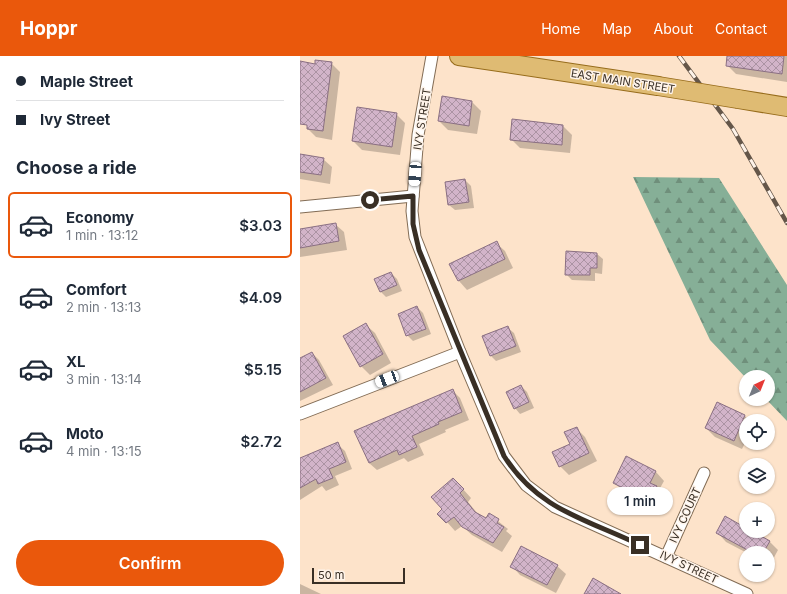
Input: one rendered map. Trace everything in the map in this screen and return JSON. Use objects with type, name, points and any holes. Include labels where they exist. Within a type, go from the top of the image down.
[{"type":"main road","name":"EAST MAIN STREET","points":[[459,56],[787,107]]},
{"type":"street","name":"IVY STREET","points":[[432,56],[418,135],[413,196],[413,224],[417,243],[460,352],[504,456],[526,485],[555,507],[747,594]]},
{"type":"street","points":[[300,207],[413,196]]},
{"type":"street","points":[[300,414],[460,352]]},
{"type":"street","name":"IVY COURT","points":[[666,556],[704,473]]},
{"type":"green space","points":[[633,177],[719,178],[787,285],[787,421],[773,406],[775,406],[775,370],[739,371],[710,340]]},
{"type":"building","points":[[727,56],[784,56],[782,74],[726,66]]},
{"type":"building","points":[[315,60],[332,62],[323,131],[307,129],[307,125],[300,124],[300,61],[315,64]]},
{"type":"building","points":[[442,96],[472,101],[469,126],[438,121]]},
{"type":"building","points":[[357,107],[397,113],[392,147],[352,141]]},
{"type":"building","points":[[512,119],[563,125],[562,145],[510,140]]},
{"type":"building","points":[[300,154],[324,158],[321,175],[300,172]]},
{"type":"building","points":[[465,179],[469,202],[448,205],[445,182]]},
{"type":"building","points":[[336,223],[339,241],[300,248],[300,229]]},
{"type":"building","points":[[497,241],[505,259],[458,281],[449,264]]},
{"type":"building","points":[[566,251],[597,253],[597,268],[590,268],[590,275],[565,275]]},
{"type":"building","points":[[391,272],[397,285],[380,292],[374,279]]},
{"type":"building","points":[[417,306],[426,329],[406,336],[398,314]]},
{"type":"building","points":[[366,323],[383,354],[360,367],[343,336]]},
{"type":"building","points":[[508,326],[516,346],[490,356],[482,336]]},
{"type":"building","points":[[312,352],[326,378],[300,392],[300,358]]},
{"type":"building","points":[[521,385],[529,402],[514,409],[506,392]]},
{"type":"building","points":[[453,389],[462,412],[438,422],[439,424],[412,436],[417,447],[399,455],[397,450],[369,463],[354,431]]},
{"type":"building","points":[[717,402],[743,414],[739,414],[739,429],[734,441],[705,428]]},
{"type":"building","points":[[577,427],[589,453],[559,467],[552,452],[570,444],[564,432]]},
{"type":"building","points":[[338,442],[346,462],[329,469],[333,478],[318,484],[316,479],[300,488],[300,458]]},
{"type":"building","points":[[626,456],[656,471],[650,483],[657,486],[649,501],[613,483]]},
{"type":"building","points":[[453,478],[464,489],[460,493],[475,512],[486,518],[489,513],[499,519],[497,523],[504,527],[493,543],[462,527],[454,517],[446,523],[437,514],[442,509],[431,497]]},
{"type":"building","points":[[725,516],[739,524],[739,538],[765,538],[770,541],[767,546],[740,546],[716,533]]},
{"type":"building","points":[[521,546],[558,565],[547,585],[510,567]]},
{"type":"building","points":[[593,578],[621,594],[584,594]]},
{"type":"railway","points":[[679,56],[733,129],[787,223]]},
{"type":"route","points":[[370,200],[413,196],[413,224],[419,250],[504,456],[514,471],[539,497],[555,507],[640,545]]}]
